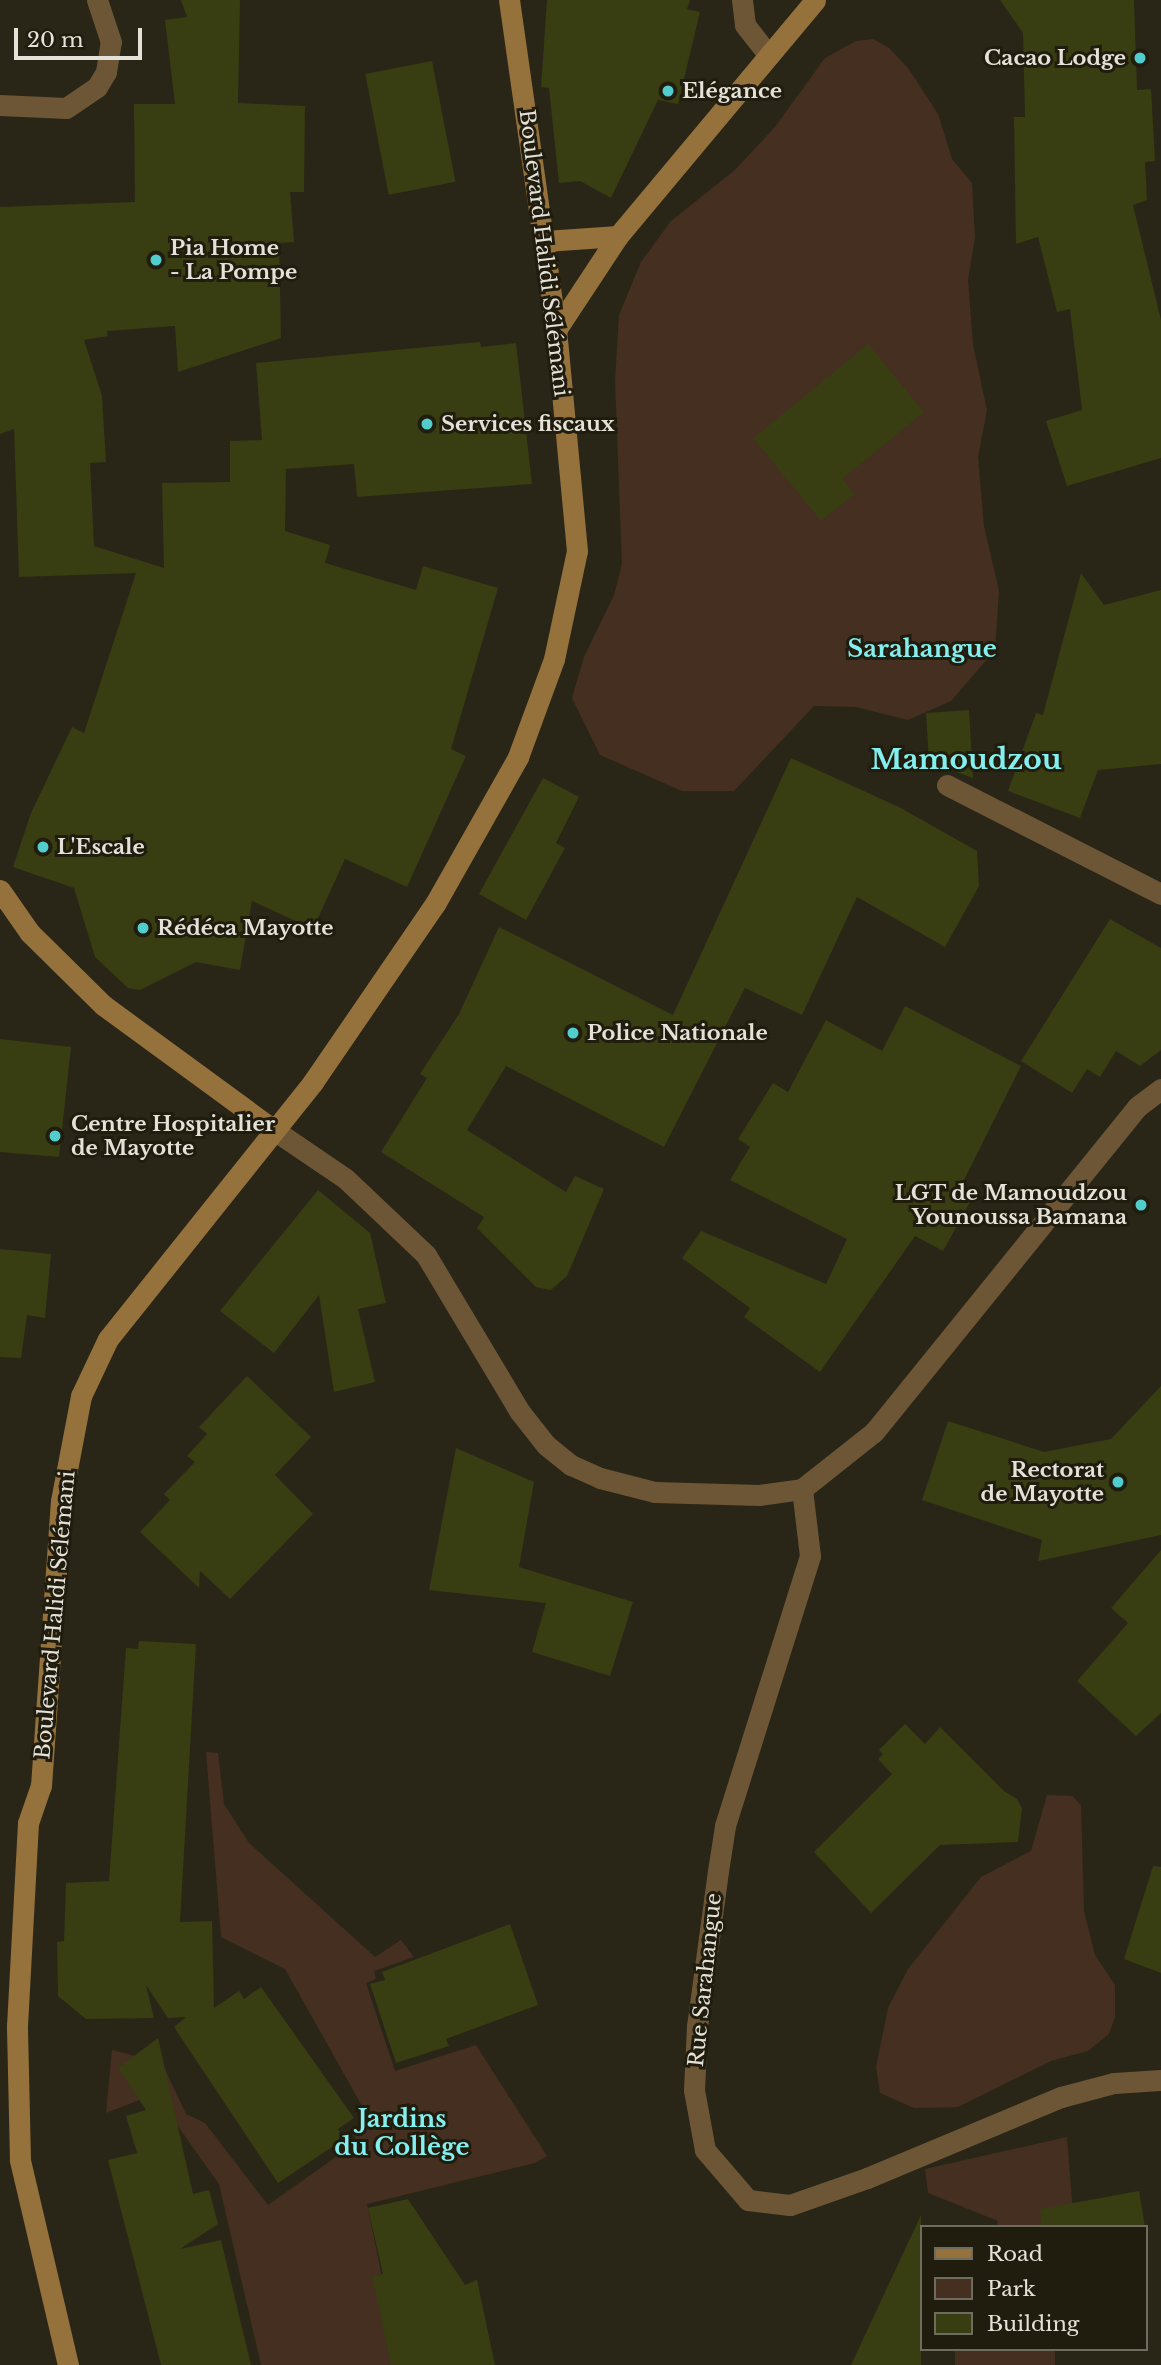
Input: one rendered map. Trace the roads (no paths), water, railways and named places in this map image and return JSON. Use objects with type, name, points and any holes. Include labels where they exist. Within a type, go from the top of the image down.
[{"type":"street","points":[[0,105],[66,108],[97,87],[106,72],[111,42],[108,22],[97,0]]},
{"type":"street","name":"Boulevard Halidi Sélémani","points":[[68,2365],[31,2218],[16,2112],[28,1823],[41,1786],[67,1461],[81,1396],[108,1339],[274,1130],[364,1010],[435,905],[518,757],[554,659],[577,551],[556,330],[509,0]]},
{"type":"street","points":[[742,0],[745,25],[768,54]]},
{"type":"street","points":[[556,330],[618,236],[815,0]]},
{"type":"street","points":[[545,241],[618,236]]},
{"type":"street","points":[[947,785],[1161,894]]},
{"type":"street","points":[[0,890],[30,933],[103,1005],[274,1130],[346,1178],[426,1255],[520,1412],[546,1445],[572,1465],[600,1478],[655,1492],[759,1495],[802,1489],[874,1432],[1137,1107],[1161,1089]]},
{"type":"street","name":"Rue Sarahangue","points":[[802,1489],[810,1556],[725,1826],[718,1871],[697,2026],[694,2090],[705,2150],[748,2200],[790,2205],[867,2178],[1061,2098],[1114,2083],[1161,2080]]},
{"type":"place","name":"Cacao Lodge","points":[[1140,58]]},
{"type":"place","name":"Elégance","points":[[668,91]]},
{"type":"place","name":"Pia Home - La Pompe","points":[[156,260]]},
{"type":"place","name":"Services fiscaux","points":[[427,424]]},
{"type":"place","name":"L'Escale","points":[[43,847]]},
{"type":"place","name":"Rédéca Mayotte","points":[[143,928]]},
{"type":"place","name":"Police Nationale","points":[[573,1033]]},
{"type":"place","name":"Centre Hospitalier de Mayotte","points":[[55,1136]]},
{"type":"place","name":"LGT de Mamoudzou Younoussa Bamana","points":[[1141,1205]]},
{"type":"place","name":"Rectorat de Mayotte","points":[[1118,1482]]},
{"type":"district","name":"Sarahangue","points":[[922,649]]},
{"type":"district","name":"Mamoudzou","points":[[966,760]]},
{"type":"district","name":"Jardins du Collège","points":[[402,2133]]}]
